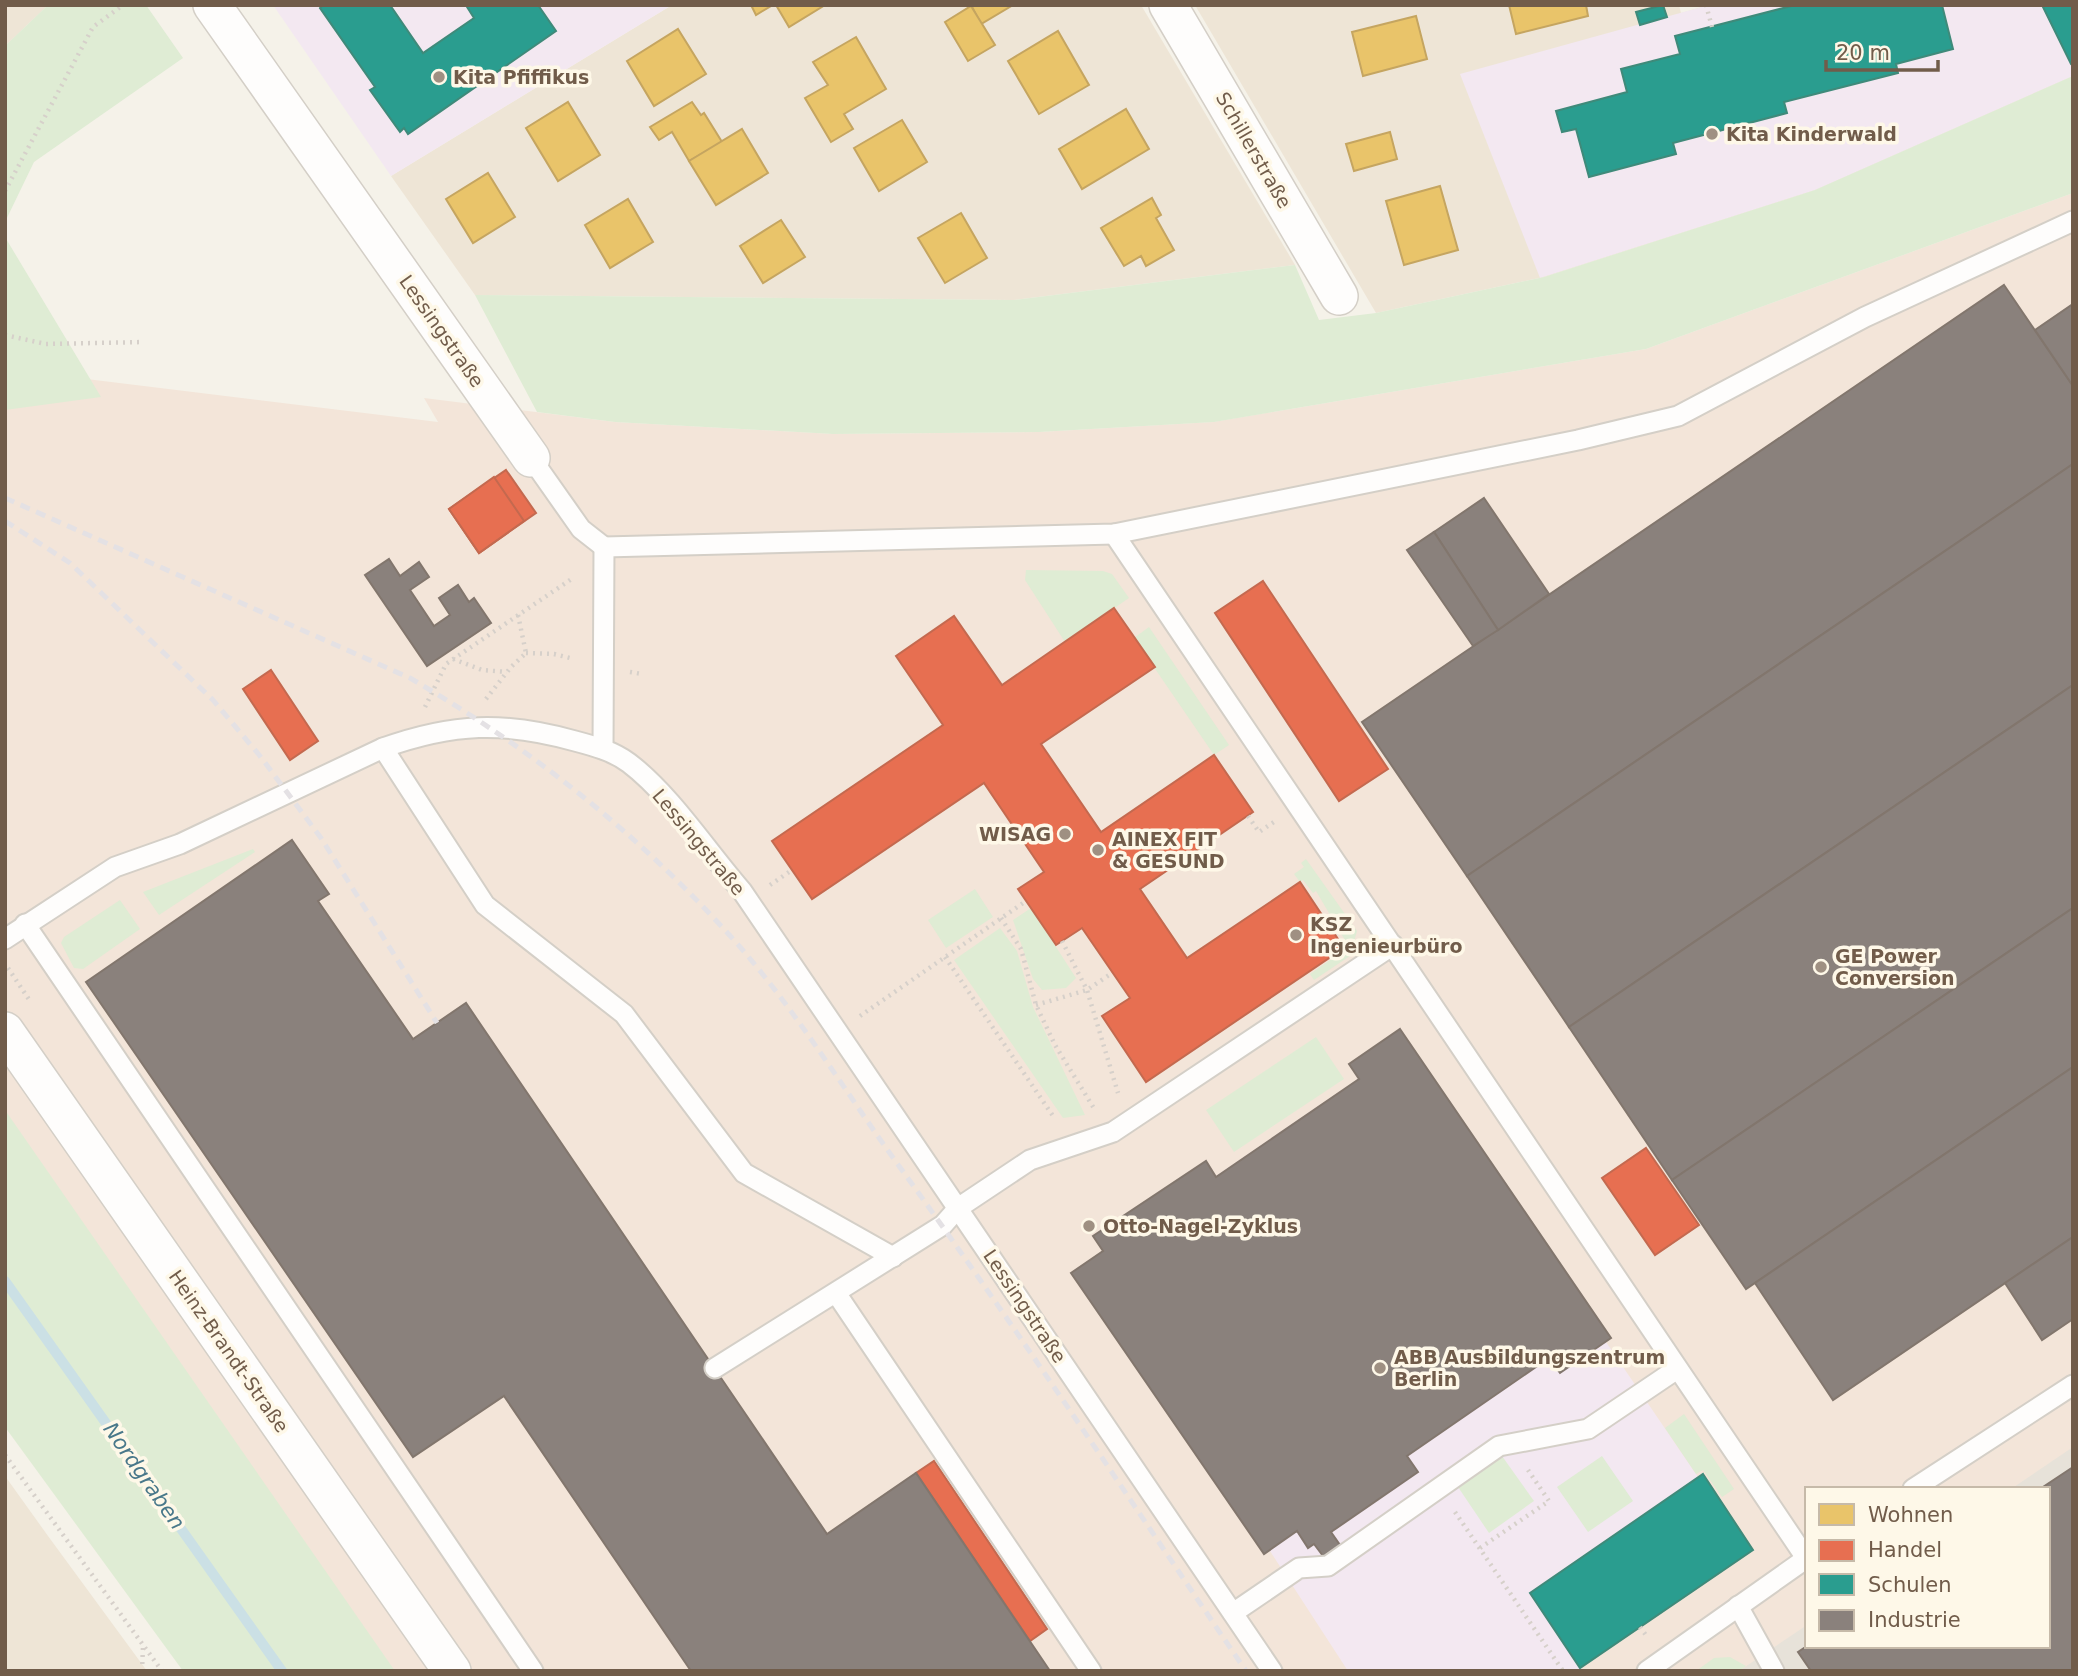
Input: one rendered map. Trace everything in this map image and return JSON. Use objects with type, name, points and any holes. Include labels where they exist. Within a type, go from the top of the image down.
[{"type":"street","name":"Lessingstraße","points":[[212,5],[531,458]]},
{"type":"street","name":"Schillerstraße","points":[[1168,5],[1339,296]]},
{"type":"street","name":"Heinz-Brandt-Straße","points":[[5,1031],[452,1671]]},
{"type":"lane","points":[[603,749],[604,547],[1114,534],[1578,440],[1678,416],[1865,317],[2073,221]]},
{"type":"lane","name":"Lessingstraße","points":[[531,458],[581,529],[604,547]]},
{"type":"lane","points":[[1114,534],[1394,944],[1805,1557]]},
{"type":"lane","name":"Lessingstraße","points":[[5,939],[25,923],[115,867],[180,844],[383,748],[440,730],[472,726],[549,734],[603,749],[629,763],[661,795],[742,891],[1272,1671]]},
{"type":"lane","points":[[383,748],[485,905],[624,1014],[744,1173],[893,1257]]},
{"type":"lane","points":[[25,923],[533,1671]]},
{"type":"lane","points":[[715,1368],[943,1226],[958,1208],[1030,1160],[1109,1134],[1394,944]]},
{"type":"lane","points":[[836,1293],[1091,1671]]},
{"type":"lane","points":[[1233,1613],[1299,1568],[1328,1566],[1499,1446],[1588,1429],[1677,1369]]},
{"type":"lane","points":[[1916,1487],[2073,1385]]},
{"type":"lane","points":[[1647,1671],[1805,1559]]},
{"type":"lane","points":[[1738,1606],[1774,1671]]},
{"type":"path","points":[[5,191],[93,27],[123,5]]},
{"type":"path","points":[[1706,5],[1712,27]]},
{"type":"path","points":[[5,335],[46,344],[144,342]]},
{"type":"path","points":[[437,679],[453,659],[573,578]]},
{"type":"path","points":[[484,705],[507,672],[526,653],[518,615]]},
{"type":"path","points":[[453,659],[482,670],[507,672]]},
{"type":"path","points":[[1248,816],[1259,832]]},
{"type":"path","points":[[767,887],[792,870]]},
{"type":"path","points":[[856,1019],[1026,901]]},
{"type":"path","points":[[1001,918],[1021,949],[1035,1005],[1055,1045],[1109,1134]]},
{"type":"path","points":[[1062,941],[1087,990],[1118,1093]]},
{"type":"path","points":[[945,957],[1053,1116]]},
{"type":"path","points":[[1035,1005],[1087,990],[1112,973]]},
{"type":"path","points":[[1480,1548],[1549,1501],[1510,1444]]},
{"type":"path","points":[[5,1455],[162,1671]]},
{"type":"path","points":[[1439,1488],[1563,1671]]},
{"type":"path","points":[[142,1671],[144,1646]]},
{"type":"shaded area","points":[[5,5],[48,5],[5,46]]},
{"type":"shaded area","name":"Kita Pfiffikus","points":[[273,5],[672,5],[391,176]]},
{"type":"shaded area","points":[[672,5],[1141,5],[1295,265],[1014,300],[475,295],[391,176]]},
{"type":"shaded area","points":[[1195,5],[1679,5],[1681,13],[1709,5],[2073,68],[2073,76],[1815,190],[1544,277],[1376,313]]},
{"type":"shaded area","name":"Kita Kinderwald","points":[[1709,5],[2042,5],[2073,68],[2073,76],[1815,190],[1540,278],[1460,74]]},
{"type":"shaded area","points":[[2073,193],[2073,1671],[385,1671],[5,1141],[5,369],[438,422],[424,398],[615,422],[833,434],[1039,432],[1213,422],[1646,349]]},
{"type":"shaded area","name":"ABB Ausbildungszentrum Berlin","points":[[1400,1029],[1611,1338],[1606,1342],[1698,1477],[1703,1474],[1753,1550],[1581,1667],[1583,1671],[1348,1671],[1270,1551],[1264,1554],[1071,1273],[1103,1251],[1093,1236],[1206,1161],[1216,1176],[1358,1079],[1349,1064]]},
{"type":"shaded area","points":[[2073,1447],[2073,1671],[1739,1671],[1805,1626],[1805,1648],[2050,1648],[2050,1487],[2014,1487]]},
{"type":"shaded area","points":[[5,1476],[48,1536],[147,1671],[5,1671]]},
{"type":"green space","points":[[48,5],[146,5],[183,58],[34,162],[5,222],[5,46]]},
{"type":"green space","points":[[2073,76],[2073,193],[1646,349],[1214,422],[1039,432],[833,434],[615,422],[537,412],[475,295],[1014,300],[1295,265],[1319,320],[1376,313],[1544,277],[1815,190]]},
{"type":"green space","points":[[5,237],[101,397],[5,410]]},
{"type":"green space","points":[[1026,570],[1103,571],[1112,574],[1129,598],[1065,642],[1025,580]]},
{"type":"green space","points":[[1149,627],[1229,745],[1214,755],[1134,638]]},
{"type":"green space","points":[[253,849],[255,852],[159,915],[143,892]]},
{"type":"green space","points":[[1306,859],[1357,931],[1350,956],[1314,980],[1310,974],[1349,947],[1316,891],[1313,893],[1303,880],[1300,882],[1294,874],[1304,867],[1301,863]]},
{"type":"green space","points":[[975,889],[993,917],[946,948],[928,920]]},
{"type":"green space","points":[[120,900],[140,929],[83,969],[74,968],[61,943],[64,937]]},
{"type":"green space","points":[[1031,908],[1076,978],[1066,988],[1042,990],[1033,979],[1013,920]]},
{"type":"green space","points":[[1000,928],[1017,951],[1033,1007],[1085,1115],[1063,1118],[954,960]]},
{"type":"green space","points":[[1316,1037],[1344,1079],[1234,1152],[1206,1110]]},
{"type":"green space","points":[[5,1110],[395,1671],[183,1671],[5,1427]]},
{"type":"green space","points":[[1684,1414],[1734,1489],[1722,1497],[1703,1470],[1696,1474],[1665,1428]]},
{"type":"green space","points":[[1502,1456],[1534,1501],[1489,1533],[1458,1487]]},
{"type":"green space","points":[[1602,1456],[1633,1501],[1588,1532],[1557,1487]]},
{"type":"green space","points":[[1730,1657],[1746,1666],[1739,1671],[1696,1671],[1714,1658]]},
{"type":"building: Wohnen","points":[[751,5],[770,5],[771,6],[756,15]]},
{"type":"building: Wohnen","points":[[776,5],[825,5],[789,27]]},
{"type":"building: Wohnen","points":[[971,5],[1013,5],[981,24]]},
{"type":"building: Wohnen","points":[[1509,5],[1586,5],[1588,16],[1516,34]]},
{"type":"building: Wohnen","points":[[971,6],[995,45],[968,61],[945,22]]},
{"type":"building: Wohnen","points":[[1416,16],[1427,59],[1363,76],[1352,32]]},
{"type":"building: Wohnen","points":[[678,29],[706,74],[654,106],[627,61]]},
{"type":"building: Wohnen","points":[[1058,31],[1089,85],[1039,114],[1008,61]]},
{"type":"building: Wohnen","points":[[856,37],[886,89],[844,114],[853,129],[831,142],[805,98],[828,85],[813,62]]},
{"type":"building: Wohnen","points":[[568,102],[600,155],[558,181],[526,128]]},
{"type":"building: Wohnen","points":[[692,102],[701,115],[704,113],[722,142],[689,161],[672,132],[659,140],[650,127]]},
{"type":"building: Wohnen","points":[[1126,109],[1149,149],[1082,189],[1059,149]]},
{"type":"building: Wohnen","points":[[902,120],[927,162],[879,191],[854,148]]},
{"type":"building: Wohnen","points":[[742,129],[768,173],[716,205],[689,161]]},
{"type":"building: Wohnen","points":[[1390,132],[1397,159],[1354,171],[1346,144]]},
{"type":"building: Wohnen","points":[[488,173],[515,217],[473,243],[446,199]]},
{"type":"building: Wohnen","points":[[1440,186],[1458,250],[1404,265],[1386,201]]},
{"type":"building: Wohnen","points":[[1152,198],[1161,215],[1156,218],[1174,250],[1146,266],[1141,256],[1124,266],[1101,228]]},
{"type":"building: Wohnen","points":[[628,199],[653,242],[610,268],[585,225]]},
{"type":"building: Wohnen","points":[[961,213],[987,258],[945,283],[918,238]]},
{"type":"building: Wohnen","points":[[781,220],[805,257],[763,283],[740,246]]},
{"type":"building: Handel","points":[[506,470],[536,513],[479,553],[449,509]]},
{"type":"building: Handel","points":[[494,477],[524,521],[479,553],[449,509]]},
{"type":"building: Handel","points":[[1263,581],[1388,769],[1339,801],[1215,613]]},
{"type":"building: Handel","points":[[1114,608],[1155,667],[1041,744],[1101,832],[1214,755],[1253,812],[1140,889],[1187,958],[1300,882],[1344,948],[1146,1082],[1102,1016],[1130,998],[1082,928],[1056,945],[1018,889],[1044,872],[984,783],[812,899],[772,841],[943,725],[896,656],[954,616],[1002,685]]},
{"type":"building: Handel","points":[[271,670],[318,741],[290,760],[243,689]]},
{"type":"building: Handel","points":[[1646,1148],[1699,1225],[1655,1255],[1602,1178]]},
{"type":"building: Handel","points":[[934,1461],[1047,1629],[1030,1641],[916,1473]]},
{"type":"building: Schulen","points":[[323,5],[390,5],[423,53],[474,18],[467,7],[469,5],[538,5],[556,31],[408,134],[404,128],[400,132],[370,90],[375,87],[320,8]]},
{"type":"building: Schulen","points":[[1663,5],[1667,17],[1640,25],[1636,12]]},
{"type":"building: Schulen","points":[[1795,5],[1942,5],[1953,49],[1896,64],[1898,73],[1784,102],[1787,113],[1673,143],[1676,154],[1589,177],[1576,129],[1562,132],[1556,111],[1627,92],[1621,69],[1680,54],[1675,36]]},
{"type":"building: Schulen","points":[[2042,5],[2073,5],[2073,63],[2071,64]]},
{"type":"building: Schulen","points":[[1703,1474],[1753,1550],[1580,1668],[1530,1593]]},
{"type":"building: Industrie","points":[[2004,285],[2073,386],[2073,464],[1467,876],[1362,722]]},
{"type":"building: Industrie","points":[[2073,304],[2073,386],[2035,330]]},
{"type":"building: Industrie","points":[[2073,464],[2073,685],[1569,1027],[1467,876]]},
{"type":"building: Industrie","points":[[1484,498],[1549,594],[1498,630],[1434,532]]},
{"type":"building: Industrie","points":[[1434,532],[1498,630],[1473,646],[1407,550]]},
{"type":"building: Industrie","points":[[389,559],[400,576],[419,562],[429,577],[410,590],[434,626],[450,615],[439,598],[458,585],[469,602],[474,598],[491,623],[427,666],[365,575]]},
{"type":"building: Industrie","name":"GE Power Conversion","points":[[2073,685],[2073,908],[1672,1180],[1569,1027]]},
{"type":"building: Industrie","points":[[292,840],[329,894],[318,901],[413,1039],[466,1003],[827,1534],[916,1473],[1050,1671],[691,1671],[504,1396],[413,1457],[86,982]]},
{"type":"building: Industrie","name":"GE Power Conversion","points":[[2073,908],[2073,1067],[1746,1289],[1672,1180]]},
{"type":"building: Industrie","name":"ABB Ausbildungszentrum Berlin","points":[[1400,1029],[1611,1338],[1560,1373],[1549,1358],[1407,1456],[1418,1472],[1331,1532],[1340,1545],[1323,1556],[1314,1544],[1308,1548],[1297,1531],[1264,1554],[1071,1273],[1103,1251],[1093,1236],[1206,1161],[1216,1177],[1359,1079],[1349,1064]]},
{"type":"building: Industrie","points":[[2073,1067],[2073,1237],[1833,1400],[1755,1283]]},
{"type":"building: Industrie","points":[[2073,1237],[2073,1319],[2042,1340],[2005,1283]]},
{"type":"building: Industrie","points":[[2073,1467],[2073,1671],[1811,1671],[1798,1652],[1805,1647],[2050,1648],[2050,1487],[2043,1487]]},
{"type":"waterway","name":"Nordgraben","points":[[5,1281],[282,1671]]},
{"type":"railway","points":[[5,498],[410,678],[454,704],[536,761],[576,791],[651,856],[723,928],[793,1014],[1031,1354],[1246,1671]]},
{"type":"railway","points":[[5,521],[70,563],[213,700],[260,756],[321,838],[437,1023]]},
{"type":"place","name":"Kita Pfiffikus","points":[[439,77]]},
{"type":"place","name":"Kita Kinderwald","points":[[1712,134]]},
{"type":"place","name":"WISAG","points":[[1065,834]]},
{"type":"place","name":"AINEX FIT & GESUND","points":[[1098,850]]},
{"type":"place","name":"KSZ Ingenieurbüro","points":[[1296,935]]},
{"type":"place","name":"GE Power Conversion","points":[[1821,967]]},
{"type":"place","name":"Otto-Nagel-Zyklus","points":[[1089,1226]]},
{"type":"place","name":"ABB Ausbildungszentrum Berlin","points":[[1380,1368]]}]
